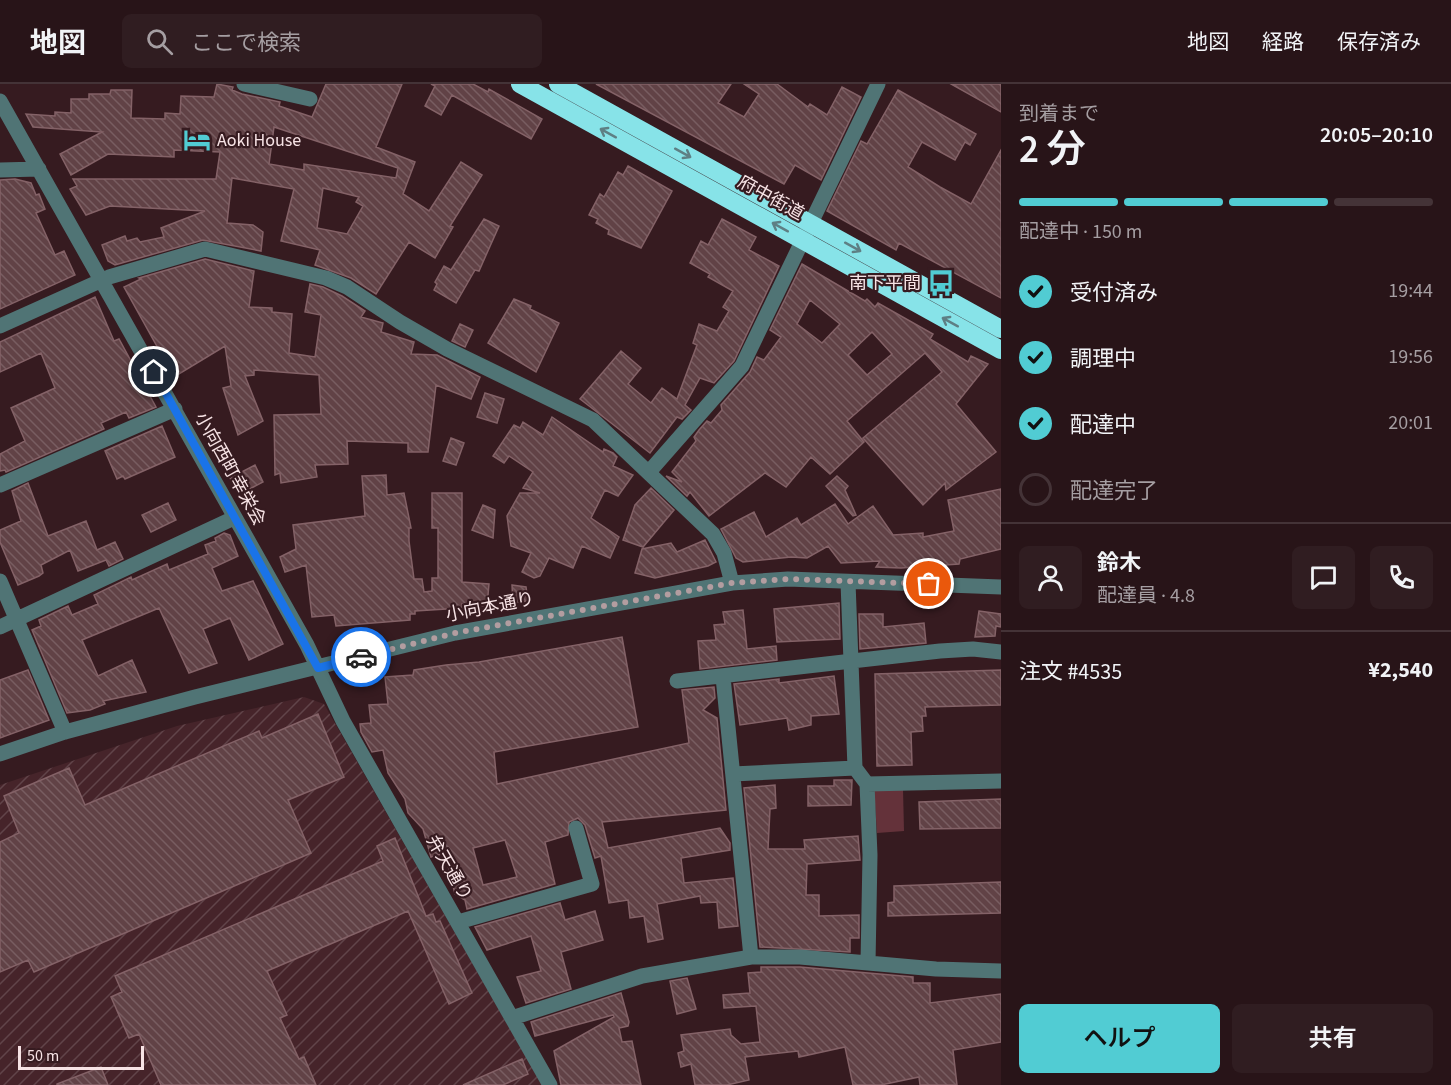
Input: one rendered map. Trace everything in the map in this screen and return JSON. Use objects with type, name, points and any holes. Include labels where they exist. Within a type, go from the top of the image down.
[{"type":"highway","name":"府中街道","points":[[520,84],[1001,329]]},
{"type":"highway","name":"府中街道","points":[[558,84],[1001,350]]},
{"type":"street","points":[[244,84],[309,99]]},
{"type":"street","points":[[649,472],[742,366],[878,84]]},
{"type":"street","name":"小向西町幸栄会","points":[[0,101],[175,409],[318,668]]},
{"type":"street","points":[[0,170],[39,169]]},
{"type":"street","points":[[0,326],[101,281],[205,249],[326,278],[447,349],[593,420],[713,534],[724,553],[732,583]]},
{"type":"street","points":[[0,485],[175,409]]},
{"type":"street","points":[[0,627],[234,518]]},
{"type":"street","name":"小向本通り","points":[[0,754],[65,732],[455,633],[732,583],[788,579],[1001,587]]},
{"type":"street","points":[[0,581],[65,732]]},
{"type":"street","points":[[848,582],[855,768],[867,784],[870,855],[868,963]]},
{"type":"street","points":[[677,681],[973,649],[1001,652]]},
{"type":"street","name":"弁天通り","points":[[318,668],[338,712],[550,1085]]},
{"type":"street","points":[[723,677],[751,957]]},
{"type":"street","points":[[733,774],[855,768]]},
{"type":"street","points":[[867,784],[1001,781]]},
{"type":"street","points":[[458,922],[592,884],[576,828]]},
{"type":"street","points":[[512,1018],[642,976],[751,957],[800,957],[1001,972]]},
{"type":"shaded area","points":[[304,697],[324,704],[542,1085],[0,1085],[0,785],[177,726]]},
{"type":"shaded area","points":[[903,789],[904,831],[877,833],[874,790]]},
{"type":"building","points":[[217,84],[233,87],[232,90],[242,94],[280,102],[279,106],[312,117],[326,84],[402,84],[376,147],[415,162],[403,194],[429,211],[461,162],[482,175],[450,226],[453,227],[435,258],[409,242],[376,294],[351,278],[315,265],[320,250],[281,241],[294,189],[232,178],[227,223],[253,225],[263,232],[261,251],[203,240],[115,265],[108,261],[102,245],[125,236],[127,241],[137,238],[140,242],[164,237],[161,228],[205,211],[110,206],[86,215],[70,189],[77,186],[73,179],[216,179],[220,152],[174,150],[174,157],[108,154],[71,175],[60,154],[102,132],[33,127],[26,114],[55,116],[55,112],[71,113],[71,99],[89,99],[89,94],[110,94],[111,90],[132,90],[131,118],[165,119],[165,113],[180,114],[181,96],[214,97]],"holes":[[[274,127],[398,168],[396,178],[304,164],[304,170],[269,164]],[[323,188],[359,197],[356,202],[363,206],[347,234],[317,228]]]},
{"type":"building","points":[[431,84],[473,84],[488,92],[489,89],[542,119],[531,139],[452,95],[441,115],[425,106],[435,86]]},
{"type":"building","points":[[596,84],[731,84],[718,103],[744,117],[759,94],[744,84],[777,84],[808,107],[810,104],[827,115],[842,87],[861,97],[821,180],[795,165],[784,184]]},
{"type":"building","points":[[951,84],[1001,84],[1001,112]]},
{"type":"building","points":[[898,90],[976,134],[970,145],[965,142],[955,160],[922,142],[908,167],[940,187],[971,204],[1001,150],[1001,298],[899,243],[896,250],[827,211],[861,141],[867,144]]},
{"type":"building","points":[[628,166],[672,191],[641,248],[608,234],[609,230],[596,223],[598,219],[589,215],[600,194],[604,197],[618,172],[623,175]]},
{"type":"building","points":[[15,179],[31,183],[36,195],[39,194],[45,209],[36,213],[55,255],[64,251],[75,275],[0,309],[0,180]]},
{"type":"building","points":[[484,219],[499,226],[479,271],[475,270],[456,303],[434,290],[437,284],[435,282],[444,266],[451,270]]},
{"type":"building","points":[[722,219],[756,237],[749,250],[779,266],[734,361],[714,383],[700,378],[685,405],[691,410],[682,419],[677,417],[650,453],[580,399],[621,351],[641,368],[628,384],[651,403],[662,388],[677,399],[697,345],[693,343],[699,324],[717,331],[729,311],[723,307],[733,291],[708,277],[710,274],[690,263],[701,241],[708,245]]},
{"type":"building","points":[[205,259],[254,271],[249,307],[272,308],[272,312],[292,314],[289,353],[315,357],[321,315],[305,312],[310,284],[323,287],[365,311],[361,317],[383,323],[381,332],[414,342],[411,354],[437,355],[480,377],[471,399],[436,385],[428,452],[408,452],[408,443],[347,441],[348,464],[315,465],[317,477],[281,483],[280,473],[275,475],[274,415],[321,414],[319,375],[254,370],[254,375],[245,376],[263,421],[238,435],[223,388],[231,386],[225,346],[174,377],[124,287],[141,279],[139,278]]},
{"type":"building","points":[[802,264],[865,301],[867,299],[875,307],[878,303],[933,334],[930,339],[968,362],[971,356],[988,364],[956,404],[996,452],[946,490],[945,483],[923,505],[863,438],[942,372],[925,353],[847,421],[864,442],[830,474],[811,457],[786,487],[765,473],[709,516],[690,492],[687,496],[666,476],[682,482],[672,472],[696,441],[694,437],[699,430],[707,421],[711,423],[722,410],[721,405],[750,372],[757,357],[764,360],[781,337],[770,330]],"holes":[[[810,300],[840,324],[822,343],[797,324]],[[872,332],[892,354],[867,375],[848,355]]]},
{"type":"building","points":[[95,297],[114,341],[119,339],[156,407],[129,418],[126,412],[101,423],[104,429],[6,472],[5,470],[0,471],[0,454],[25,441],[11,408],[55,388],[41,353],[0,372],[0,342]]},
{"type":"building","points":[[514,299],[531,306],[530,309],[559,323],[536,372],[488,343]]},
{"type":"building","points":[[460,324],[473,330],[465,347],[452,341]]},
{"type":"building","points":[[485,393],[504,399],[497,423],[477,417]]},
{"type":"building","points":[[552,417],[603,452],[604,449],[613,453],[617,457],[613,466],[633,475],[618,496],[605,490],[591,518],[619,537],[610,558],[582,546],[573,568],[549,558],[540,576],[534,578],[522,572],[531,553],[511,546],[507,516],[520,493],[540,493],[523,488],[533,472],[509,456],[504,463],[493,456],[514,425],[520,428],[523,422],[543,435]]},
{"type":"building","points":[[162,426],[175,457],[125,479],[123,476],[117,479],[105,451]]},
{"type":"building","points":[[451,438],[464,443],[456,465],[443,461]]},
{"type":"building","points":[[255,465],[263,482],[244,492],[242,488],[237,490],[230,478]]},
{"type":"building","points":[[386,475],[387,495],[404,493],[411,528],[409,528],[409,541],[414,579],[422,579],[424,592],[432,591],[432,578],[438,578],[438,528],[432,528],[432,493],[462,493],[462,582],[489,584],[487,606],[462,604],[462,608],[415,611],[415,614],[410,614],[410,620],[336,626],[334,615],[312,617],[306,565],[285,572],[280,557],[296,549],[293,525],[365,516],[362,476]]},
{"type":"building","points":[[837,476],[848,486],[845,490],[856,515],[853,516],[826,486]]},
{"type":"building","points":[[28,483],[48,536],[86,521],[97,550],[115,542],[123,559],[109,566],[106,560],[78,571],[70,550],[41,565],[43,573],[39,576],[18,585],[0,542],[0,530],[21,521],[12,491]]},
{"type":"building","points":[[651,488],[674,510],[643,547],[623,540],[635,505]]},
{"type":"building","points":[[1001,489],[1001,549],[960,559],[959,564],[901,568],[876,567],[880,561],[841,563],[828,546],[807,558],[791,557],[743,562],[736,558],[721,529],[754,512],[766,537],[797,518],[801,525],[835,504],[848,524],[873,506],[893,535],[923,533],[923,537],[954,531],[948,500]]},
{"type":"building","points":[[168,503],[176,520],[151,532],[142,515]]},
{"type":"building","points":[[483,505],[495,510],[493,538],[472,530]]},
{"type":"building","points":[[224,533],[230,535],[238,556],[212,568],[222,591],[253,581],[283,644],[249,660],[230,618],[203,629],[217,663],[189,673],[159,608],[82,640],[98,676],[132,660],[146,692],[103,701],[105,704],[90,710],[67,713],[32,630],[41,626],[39,620],[68,606],[72,615],[98,604],[94,595],[131,577],[132,580],[167,564],[169,570],[208,554],[205,545],[216,541],[215,538]]},
{"type":"building","points":[[705,540],[716,562],[708,566],[655,578],[635,573],[642,549],[671,543],[677,552]]},
{"type":"building","points":[[512,585],[526,587],[528,601],[513,603]]},
{"type":"building","points":[[839,603],[840,639],[777,642],[774,609]]},
{"type":"building","points":[[743,610],[747,649],[776,646],[777,660],[700,669],[698,641],[716,640],[714,625],[725,624],[723,612]]},
{"type":"building","points":[[979,611],[1001,614],[1001,627],[996,626],[995,636],[975,637]]},
{"type":"building","points":[[859,614],[883,614],[883,627],[924,623],[926,643],[860,649]]},
{"type":"building","points":[[622,637],[638,727],[494,752],[497,784],[689,743],[682,690],[714,687],[715,698],[703,710],[717,718],[726,810],[602,822],[608,848],[720,828],[730,843],[730,850],[681,858],[684,883],[733,878],[738,926],[719,928],[717,902],[701,903],[700,896],[657,904],[663,939],[648,942],[644,916],[630,918],[628,900],[609,903],[601,856],[595,858],[585,825],[578,818],[569,822],[568,835],[545,842],[555,884],[467,909],[465,900],[455,894],[445,853],[431,857],[423,829],[408,813],[405,799],[388,773],[383,750],[372,752],[361,732],[360,724],[371,723],[369,705],[388,704],[385,677],[413,675],[414,670],[479,662]],"holes":[[[505,840],[517,877],[483,885],[473,848]]]},
{"type":"building","points":[[28,670],[49,720],[0,738],[0,680]]},
{"type":"building","points":[[1001,670],[1001,705],[925,707],[926,716],[922,716],[923,731],[911,732],[912,765],[877,766],[875,674]]},
{"type":"building","points":[[834,676],[839,714],[811,716],[811,725],[789,730],[787,718],[740,725],[734,684],[779,679],[779,683]]},
{"type":"building","points":[[318,714],[344,777],[288,800],[311,853],[34,972],[28,960],[0,972],[0,842],[19,833],[4,796],[69,768],[85,805],[259,731],[262,738]]},
{"type":"building","points":[[834,780],[852,780],[851,805],[808,806],[808,786],[834,786]]},
{"type":"building","points":[[775,785],[776,808],[770,809],[768,849],[805,849],[804,840],[858,836],[860,860],[807,864],[806,895],[819,895],[819,916],[859,915],[859,938],[850,938],[850,952],[760,947],[744,788]]},
{"type":"building","points":[[1001,799],[1001,828],[920,829],[919,802]]},
{"type":"building","points":[[395,838],[426,916],[433,914],[436,922],[440,921],[472,993],[449,1004],[408,911],[267,971],[287,1015],[280,1018],[299,1059],[304,1057],[316,1085],[161,1085],[139,1034],[129,1038],[111,997],[122,992],[115,976],[383,861],[377,846]]},
{"type":"building","points":[[1001,882],[1001,913],[888,916],[888,903],[894,902],[894,886]]},
{"type":"building","points":[[560,903],[565,920],[595,911],[603,940],[561,952],[571,989],[526,1003],[517,977],[541,971],[531,936],[487,950],[475,927]]},
{"type":"building","points":[[761,967],[800,967],[913,977],[913,983],[930,983],[930,1003],[1001,994],[1001,1042],[953,1050],[957,1085],[920,1085],[919,1077],[881,1085],[853,1085],[845,1047],[799,1057],[798,1051],[745,1057],[749,1080],[727,1085],[695,1085],[691,1064],[681,1067],[678,1053],[684,1051],[681,1035],[730,1029],[731,1035],[741,1044],[760,1042],[756,1006],[724,1008],[723,995],[750,993],[748,973],[761,972]]},
{"type":"building","points":[[687,978],[696,1009],[677,1014],[670,981]]},
{"type":"building","points":[[621,993],[629,1022],[628,1026],[619,1028],[622,1042],[632,1041],[641,1085],[561,1085],[554,1051],[614,1017],[613,1015],[535,1036],[531,1022]]},
{"type":"building","points":[[522,1059],[528,1074],[503,1085],[463,1085]]},
{"type":"building","points":[[101,1067],[108,1085],[57,1085],[57,1084]]},
{"type":"way so far","points":[[361,657],[455,633],[732,583],[788,579],[929,584]]},
{"type":"place","name":"Aoki House","points":[[197,140]]},
{"type":"place","name":"南下平間","points":[[941,283]]},
{"type":"route","points":[[154,372],[318,668],[361,657]]}]
